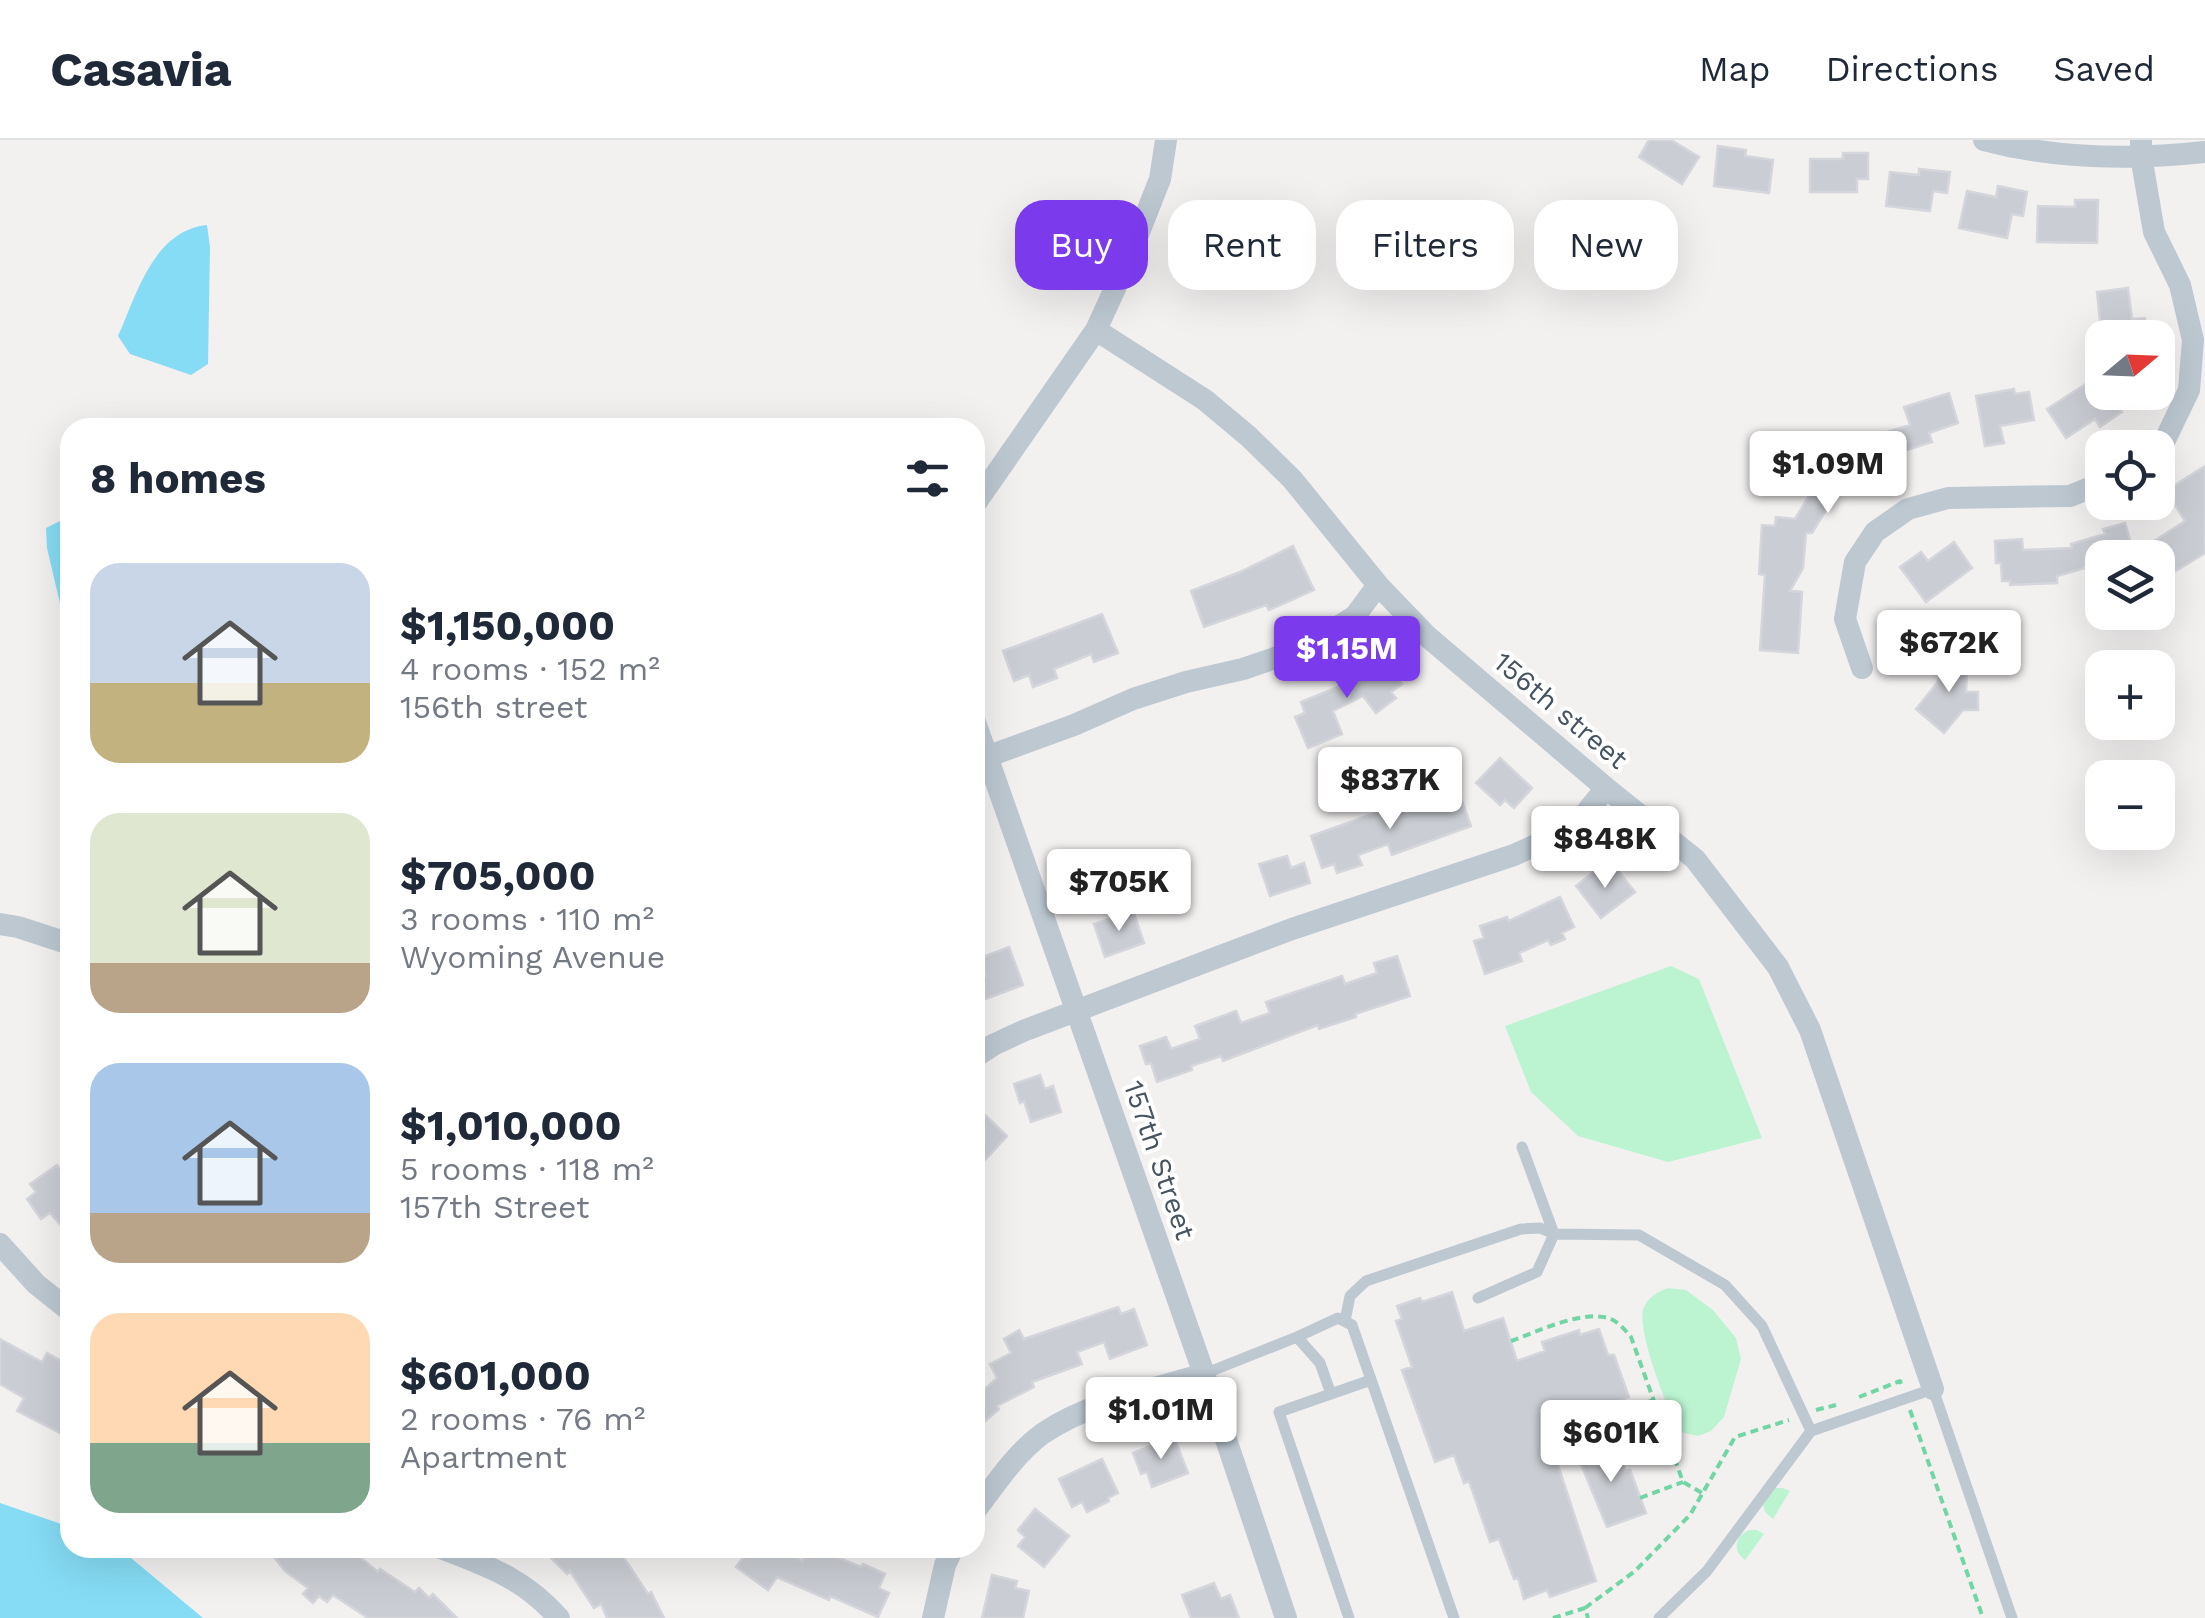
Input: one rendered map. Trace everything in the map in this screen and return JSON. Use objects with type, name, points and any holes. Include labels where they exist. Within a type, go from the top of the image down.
[{"type":"street","points":[[985,490],[1096,330],[1160,180],[1166,140]]},
{"type":"street","points":[[1984,140],[2014,148],[2083,156],[2141,148],[2205,152]]},
{"type":"street","points":[[2141,148],[2154,232],[2180,284],[2193,340],[2189,390],[2170,430]]},
{"type":"street","name":"156th street","points":[[1096,330],[1206,400],[1248,436],[1292,480],[1378,585],[1428,637],[1695,859],[1778,967],[1810,1030],[1933,1388]]},
{"type":"street","points":[[1862,668],[1845,620],[1855,562],[1875,532],[1908,508],[1948,498],[2070,496],[2085,490]]},
{"type":"street","points":[[985,758],[1133,699],[1304,648],[1356,616],[1378,585]]},
{"type":"street","name":"157th Street","points":[[985,767],[1076,1012],[1286,1618]]},
{"type":"street","points":[[985,1052],[1023,1031],[1292,930],[1514,855],[1551,838],[1585,814],[1606,788]]},
{"type":"street","points":[[0,924],[60,941]]},
{"type":"street","points":[[0,1244],[36,1284],[60,1303]]},
{"type":"street","points":[[985,1498],[1010,1465],[1041,1435],[1083,1411],[1204,1374]]},
{"type":"street","points":[[464,1558],[518,1581],[540,1596],[559,1618]]},
{"type":"street","points":[[932,1618],[949,1558]]},
{"type":"lane","points":[[1478,1298],[1537,1272],[1554,1234],[1522,1147]]},
{"type":"lane","points":[[1345,1322],[1350,1296],[1366,1282],[1521,1228],[1540,1228],[1554,1234],[1639,1235],[1725,1285],[1762,1326],[1810,1431]]},
{"type":"lane","points":[[1204,1374],[1338,1318],[1352,1325],[1454,1618]]},
{"type":"lane","points":[[1297,1338],[1320,1362],[1331,1394]]},
{"type":"lane","points":[[1349,1618],[1279,1412],[1370,1380]]},
{"type":"lane","points":[[1659,1618],[1707,1571],[1810,1431],[1933,1388],[2012,1618]]},
{"type":"path","points":[[1510,1341],[1573,1320],[1596,1316],[1615,1321],[1631,1337],[1683,1482],[1702,1493]]},
{"type":"path","points":[[1856,1398],[1900,1381],[1983,1618]]},
{"type":"path","points":[[1559,1429],[1582,1426],[1654,1400]]},
{"type":"path","points":[[1553,1618],[1585,1608],[1636,1571],[1690,1516],[1736,1438],[1802,1413],[1841,1404]]},
{"type":"path","points":[[1640,1498],[1683,1482]]},
{"type":"path","points":[[1585,1608],[1588,1618]]},
{"type":"green space","points":[[1671,966],[1699,979],[1762,1138],[1668,1162],[1578,1136],[1531,1092],[1505,1026]]},
{"type":"green space","points":[[1668,1288],[1686,1290],[1713,1310],[1736,1338],[1741,1359],[1724,1417],[1711,1431],[1698,1436],[1684,1433],[1674,1422],[1644,1330],[1646,1303]]},
{"type":"green space","points":[[1774,1488],[1790,1491],[1773,1519],[1763,1505]]},
{"type":"green space","points":[[1749,1530],[1764,1534],[1745,1560],[1737,1544]]},
{"type":"water","points":[[207,225],[208,364],[191,375],[130,354],[118,336],[140,284],[160,252],[188,230]]},
{"type":"water","points":[[60,521],[60,603],[47,548],[46,528]]},
{"type":"water","points":[[0,1503],[60,1524],[60,1558],[131,1558],[203,1618],[0,1618]]},
{"type":"building","points":[[1649,140],[1671,140],[1699,157],[1682,184],[1639,157]]},
{"type":"building","points":[[1718,146],[1746,150],[1745,156],[1773,160],[1769,193],[1714,186]]},
{"type":"building","points":[[1843,153],[1868,153],[1868,179],[1857,179],[1857,192],[1810,192],[1810,159],[1843,159]]},
{"type":"building","points":[[1919,169],[1950,172],[1947,193],[1933,191],[1930,211],[1886,206],[1890,172],[1919,175]]},
{"type":"building","points":[[1998,186],[2027,192],[2023,216],[2012,214],[2007,238],[1959,228],[1967,191],[1996,197]]},
{"type":"building","points":[[2075,200],[2098,200],[2097,243],[2037,242],[2038,206],[2075,207]]},
{"type":"building","points":[[2128,288],[2132,319],[2145,320],[2100,320],[2097,292]]},
{"type":"building","points":[[2085,384],[2085,410],[2122,412],[2100,427],[2095,419],[2066,438],[2047,409]]},
{"type":"building","points":[[2014,389],[2015,394],[2029,392],[2034,420],[2000,426],[2004,443],[1985,446],[1976,396]]},
{"type":"building","points":[[1949,393],[1958,423],[1929,433],[1932,442],[1901,452],[1899,446],[1862,462],[1825,505],[1828,507],[1812,533],[1806,533],[1803,568],[1790,591],[1802,592],[1798,653],[1760,650],[1765,575],[1759,574],[1762,525],[1775,526],[1776,517],[1795,519],[1818,481],[1808,473],[1841,433],[1853,443],[1910,425],[1904,407]]},
{"type":"building","points":[[2205,466],[2205,553],[2175,571],[2175,540],[2156,540],[2185,521],[2175,505],[2175,485]]},
{"type":"building","points":[[2125,523],[2130,540],[2085,540],[2085,568],[2057,576],[2057,583],[2010,585],[2010,581],[2002,581],[1995,541],[2022,539],[2023,550],[2072,548],[2071,544],[2105,534],[2103,529]]},
{"type":"building","points":[[1954,542],[1972,568],[1926,602],[1900,567],[1921,552],[1928,561]]},
{"type":"building","points":[[1293,546],[1314,590],[1269,610],[1266,605],[1204,627],[1191,591]]},
{"type":"building","points":[[1102,614],[1118,653],[1094,662],[1091,654],[1054,669],[1057,678],[1033,687],[1029,675],[1014,681],[1003,651]]},
{"type":"building","points":[[1946,653],[1965,654],[1966,692],[1978,692],[1978,710],[1963,710],[1944,733],[1916,709],[1937,683],[1946,664]]},
{"type":"building","points":[[1381,655],[1402,684],[1391,692],[1396,698],[1376,713],[1363,696],[1333,711],[1342,734],[1308,748],[1295,717],[1305,713],[1301,702],[1338,687]]},
{"type":"building","points":[[1500,758],[1532,788],[1514,808],[1505,800],[1500,805],[1476,783]]},
{"type":"building","points":[[1459,793],[1471,826],[1392,855],[1388,844],[1358,855],[1362,865],[1337,873],[1334,864],[1322,868],[1311,836],[1403,803],[1406,812]]},
{"type":"building","points":[[1287,856],[1291,868],[1304,863],[1310,883],[1270,896],[1259,864]]},
{"type":"building","points":[[1599,868],[1605,877],[1616,868],[1635,892],[1601,918],[1576,886]]},
{"type":"building","points":[[1560,897],[1574,927],[1562,933],[1565,939],[1551,945],[1548,940],[1519,953],[1522,961],[1485,974],[1474,941],[1484,938],[1480,926],[1507,917],[1509,921]]},
{"type":"building","points":[[1133,911],[1144,943],[1105,957],[1094,924]]},
{"type":"building","points":[[1009,947],[1023,985],[985,999],[985,956]]},
{"type":"building","points":[[1397,956],[1410,996],[1223,1061],[1221,1056],[1191,1066],[1192,1070],[1157,1082],[1151,1063],[1146,1064],[1140,1046],[1166,1037],[1171,1049],[1200,1039],[1195,1026],[1236,1011],[1241,1023],[1270,1013],[1266,1002],[1342,976],[1345,984],[1377,973],[1374,963]]},
{"type":"building","points":[[1040,1075],[1045,1089],[1053,1086],[1061,1112],[1031,1122],[1014,1084]]},
{"type":"building","points":[[985,1115],[1007,1136],[985,1160]]},
{"type":"building","points":[[57,1165],[60,1224],[50,1213],[41,1219],[27,1199],[36,1192],[30,1184]]},
{"type":"building","points":[[1452,1292],[1464,1331],[1503,1318],[1517,1361],[1545,1351],[1542,1342],[1579,1330],[1580,1335],[1599,1329],[1608,1355],[1614,1355],[1629,1397],[1587,1412],[1583,1403],[1552,1407],[1564,1443],[1552,1447],[1596,1581],[1550,1597],[1547,1590],[1524,1599],[1499,1539],[1490,1542],[1469,1481],[1464,1483],[1454,1455],[1435,1462],[1402,1370],[1412,1367],[1396,1321],[1402,1319],[1397,1306]]},
{"type":"building","points":[[1118,1307],[1121,1314],[1134,1309],[1147,1345],[1110,1359],[1104,1342],[1077,1352],[1082,1364],[1032,1382],[1034,1387],[997,1406],[999,1409],[985,1421],[985,1389],[997,1378],[990,1364],[1011,1353],[1004,1339],[1019,1330],[1024,1339]]},
{"type":"building","points":[[0,1339],[42,1362],[47,1353],[60,1360],[60,1433],[17,1411],[24,1398],[0,1384]]},
{"type":"building","points":[[1174,1437],[1188,1473],[1152,1487],[1147,1472],[1141,1474],[1133,1453]]},
{"type":"building","points":[[1616,1444],[1646,1513],[1607,1527],[1576,1452],[1596,1446],[1597,1451]]},
{"type":"building","points":[[1102,1459],[1118,1493],[1087,1512],[1082,1502],[1072,1507],[1059,1479]]},
{"type":"building","points":[[1035,1509],[1069,1536],[1044,1567],[1018,1546],[1025,1537],[1018,1530]]},
{"type":"building","points":[[275,1558],[361,1558],[415,1592],[419,1588],[429,1598],[433,1594],[457,1618],[368,1618],[333,1595],[327,1602],[319,1596],[313,1603],[303,1594],[308,1588]]},
{"type":"building","points":[[551,1558],[624,1558],[648,1594],[651,1592],[664,1618],[607,1618],[601,1604],[594,1608],[570,1571],[567,1574]]},
{"type":"building","points":[[743,1558],[802,1561],[839,1558],[885,1574],[879,1588],[889,1593],[878,1617],[777,1577],[768,1590],[736,1567]]},
{"type":"building","points":[[992,1575],[1017,1581],[1015,1588],[1029,1591],[1023,1618],[982,1618]]},
{"type":"building","points":[[1214,1583],[1221,1599],[1230,1595],[1239,1618],[1191,1618],[1182,1595]]}]
